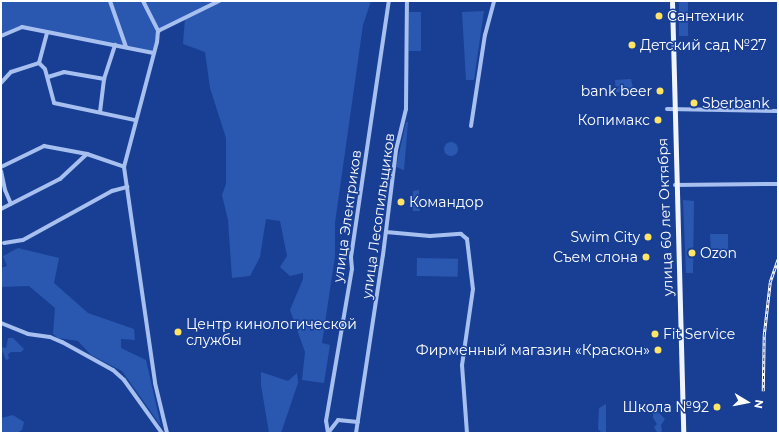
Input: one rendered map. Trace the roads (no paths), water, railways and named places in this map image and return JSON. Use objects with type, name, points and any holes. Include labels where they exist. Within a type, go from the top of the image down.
[{"type":"main road","name":"улица 60 лет Октября","points":[[672,1],[673,110],[683,433]]},
{"type":"street","points":[[110,1],[126,47]]},
{"type":"street","points":[[143,1],[158,31],[157,42],[135,120],[124,167],[155,383],[167,433]]},
{"type":"street","points":[[158,31],[219,1]]},
{"type":"street","name":"улица Электриков","points":[[328,433],[326,421],[352,269],[350,257],[389,1]]},
{"type":"street","name":"улица Лесопильщиков","points":[[356,433],[386,232],[396,150],[406,109],[407,1]]},
{"type":"street","points":[[470,126],[485,35],[494,1]]},
{"type":"street","points":[[1,36],[22,27],[153,53]]},
{"type":"street","points":[[39,63],[47,33]]},
{"type":"street","points":[[100,112],[104,79],[115,45]]},
{"type":"street","points":[[39,63],[45,69],[48,77],[54,103],[135,120]]},
{"type":"street","points":[[1,82],[11,72],[39,63]]},
{"type":"street","points":[[48,77],[64,72],[104,79]]},
{"type":"street","points":[[666,109],[778,111]]},
{"type":"street","points":[[1,167],[44,146],[87,154],[124,167]]},
{"type":"street","points":[[1,209],[60,179],[87,154]]},
{"type":"street","points":[[1,171],[4,190],[11,204]]},
{"type":"street","points":[[675,185],[778,184]]},
{"type":"street","points":[[4,243],[23,240],[112,191],[127,187]]},
{"type":"street","points":[[386,232],[430,236],[462,234],[469,246],[473,289],[462,365],[467,433]]},
{"type":"street","points":[[1,323],[28,334],[50,337],[62,342],[113,370],[124,380],[162,433]]},
{"type":"street","points":[[328,433],[338,420],[358,422]]},
{"type":"railway","points":[[763,391],[764,335],[770,282],[778,259]]},
{"type":"place","name":"Сантехник","points":[[659,16]]},
{"type":"place","name":"Детский сад №27","points":[[632,45]]},
{"type":"place","name":"bank beer","points":[[660,91]]},
{"type":"place","name":"Sberbank","points":[[694,103]]},
{"type":"place","name":"Копимакс","points":[[658,120]]},
{"type":"place","name":"Командор","points":[[401,202]]},
{"type":"place","name":"Swim City","points":[[648,237]]},
{"type":"place","name":"Ozon","points":[[692,253]]},
{"type":"place","name":"Съем слона","points":[[646,257]]},
{"type":"place","name":"Центр кинологической службы","points":[[178,332]]},
{"type":"place","name":"Fit Service","points":[[655,334]]},
{"type":"place","name":"Фирменный магазин «Краскон»","points":[[658,350]]},
{"type":"place","name":"Школа №92","points":[[717,407]]}]
